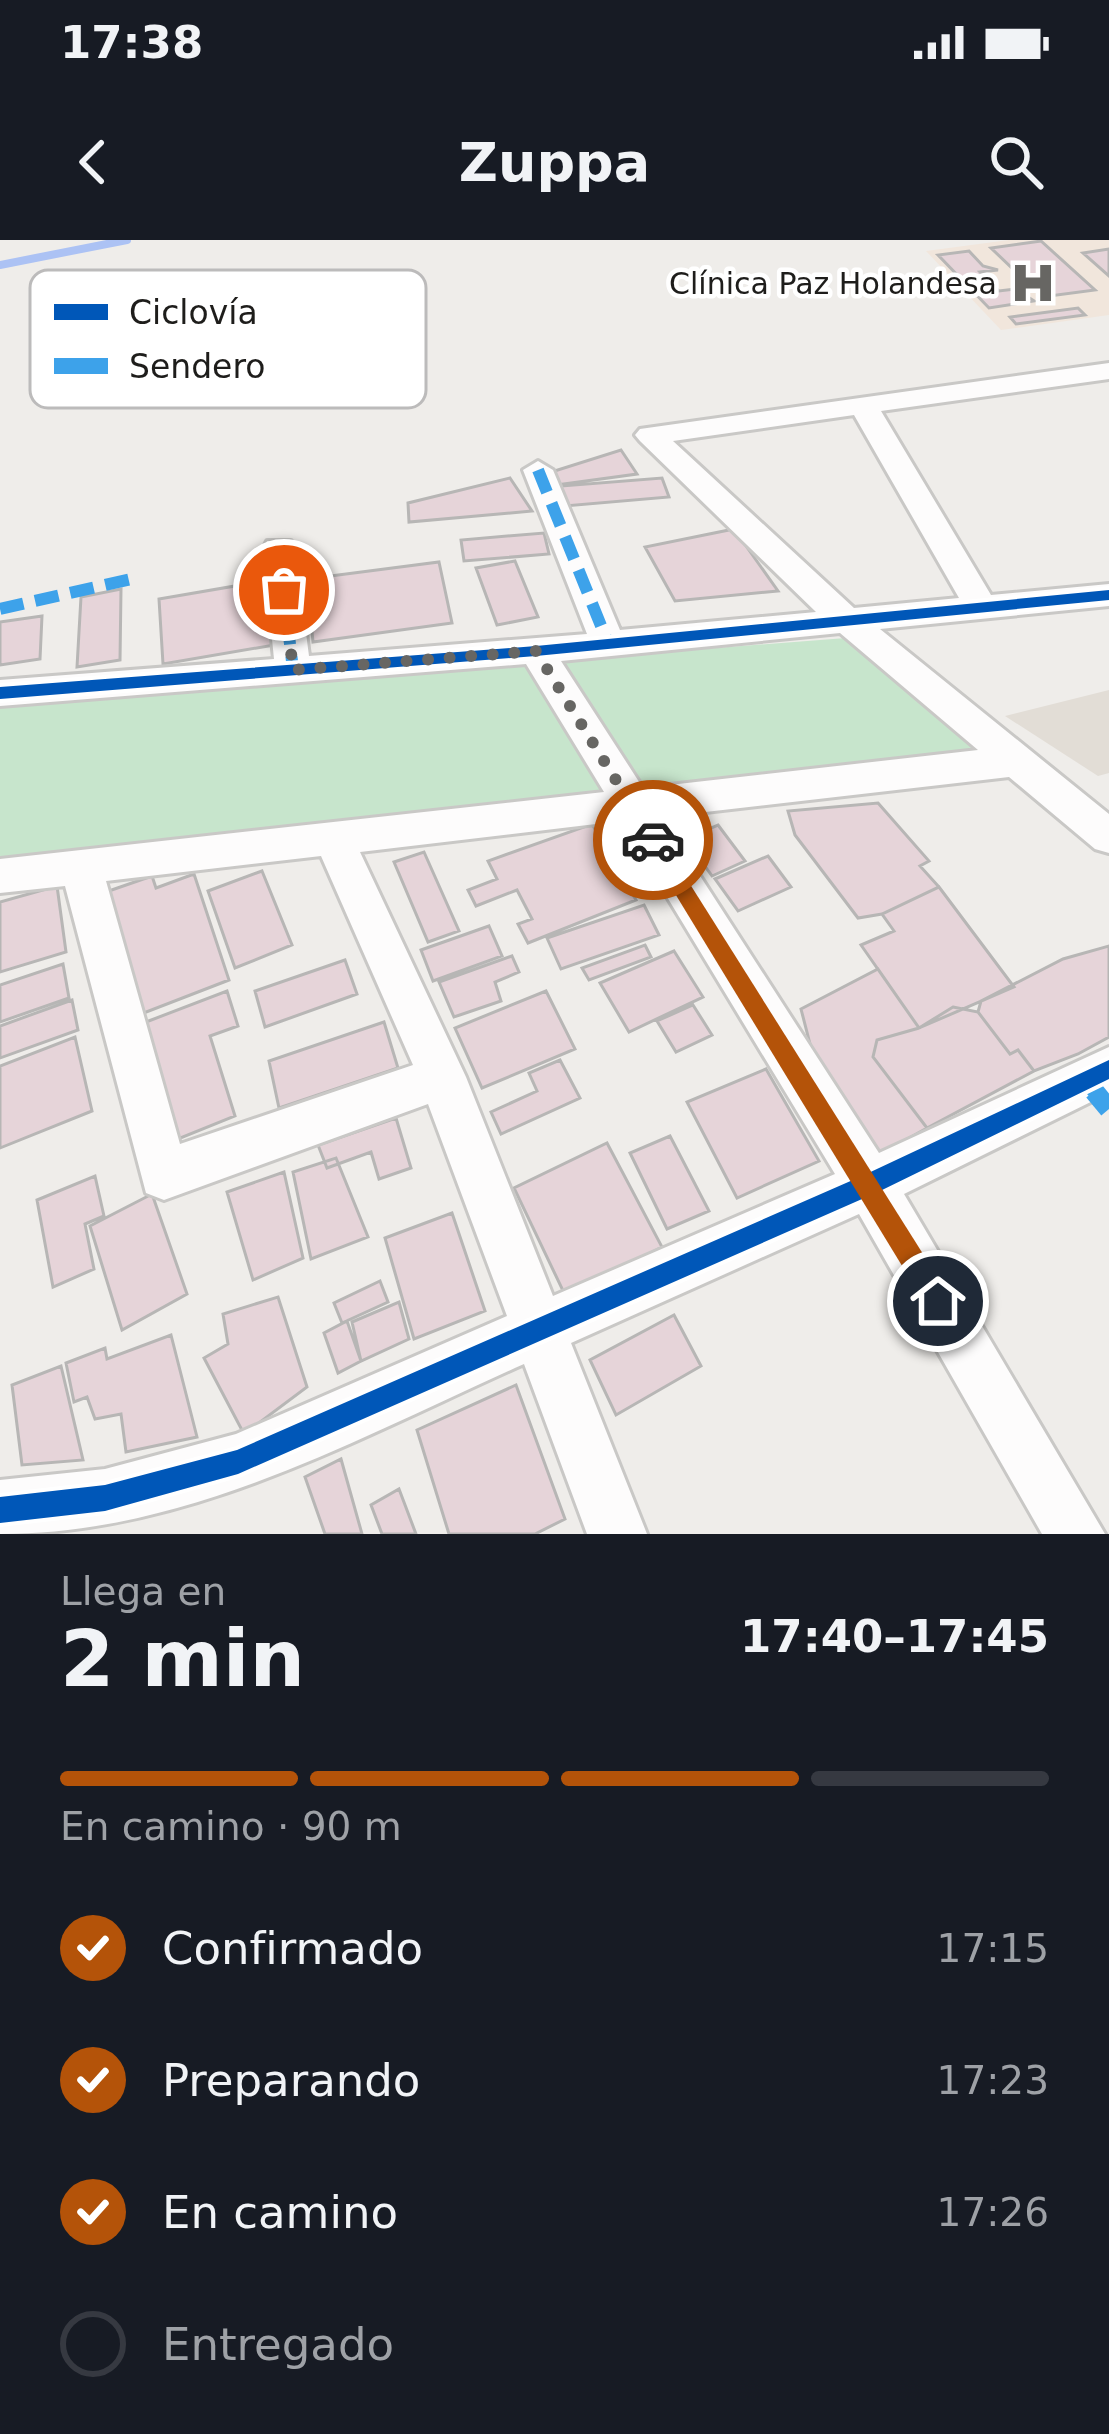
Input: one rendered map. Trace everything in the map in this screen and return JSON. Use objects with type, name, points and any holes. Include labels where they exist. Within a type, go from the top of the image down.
[{"type":"street","points":[[1109,371],[650,435],[845,619],[1109,837]]},
{"type":"street","points":[[863,406],[981,606]]},
{"type":"street","points":[[538,470],[608,644]]},
{"type":"street","points":[[279,549],[293,670]]},
{"type":"street","points":[[0,693],[536,651],[1109,595]]},
{"type":"street","points":[[536,651],[869,1184],[1075,1534]]},
{"type":"street","points":[[0,877],[1016,761]]},
{"type":"street","points":[[334,837],[442,1077],[617,1534]]},
{"type":"street","points":[[81,867],[164,1175],[442,1077]]},
{"type":"street","points":[[0,1510],[108,1516],[1101,1086]]},
{"type":"shaded area","name":"Clínica Paz Holandesa","points":[[1009,240],[1109,240],[1109,315],[1001,330],[926,251]]},
{"type":"shaded area","points":[[1109,690],[1109,773],[1098,776],[1005,716]]},
{"type":"green space","points":[[846,638],[984,757],[0,865],[0,703]]},
{"type":"building","points":[[1041,241],[1095,290],[1042,297],[991,248]]},
{"type":"building","points":[[1109,249],[1109,276],[1083,253]]},
{"type":"building","points":[[969,251],[983,266],[998,270],[980,272],[999,291],[1015,289],[1034,301],[989,308],[938,255]]},
{"type":"building","points":[[1078,308],[1085,315],[1016,324],[1010,317]]},
{"type":"building","points":[[621,450],[637,474],[549,486],[545,474]]},
{"type":"building","points":[[510,478],[532,511],[409,522],[408,503]]},
{"type":"building","points":[[662,478],[669,497],[565,506],[561,486]]},
{"type":"building","points":[[734,529],[778,591],[675,601],[645,547]]},
{"type":"building","points":[[544,533],[549,554],[464,561],[461,540]]},
{"type":"building","points":[[515,561],[538,617],[497,625],[476,568]]},
{"type":"building","points":[[439,562],[452,623],[313,642],[307,579]]},
{"type":"building","points":[[270,580],[280,644],[163,664],[159,599]]},
{"type":"building","points":[[121,589],[120,660],[77,667],[81,597]]},
{"type":"building","points":[[42,616],[40,659],[0,665],[0,622]]},
{"type":"building","points":[[878,803],[929,861],[920,866],[939,887],[882,914],[858,918],[795,835],[788,811]]},
{"type":"building","points":[[592,824],[636,900],[528,943],[518,924],[532,919],[517,890],[476,906],[468,890],[497,879],[488,861]]},
{"type":"building","points":[[718,825],[745,861],[712,876],[685,839]]},
{"type":"building","points":[[424,852],[459,931],[428,942],[394,862]]},
{"type":"building","points":[[768,856],[791,887],[738,911],[715,879]]},
{"type":"building","points":[[262,871],[292,945],[235,968],[208,891]]},
{"type":"building","points":[[194,874],[229,980],[136,1016],[103,893],[152,876],[156,888]]},
{"type":"building","points":[[57,886],[66,952],[0,972],[0,902]]},
{"type":"building","points":[[939,887],[1014,987],[919,1028],[861,945],[894,931],[882,914]]},
{"type":"building","points":[[644,905],[659,935],[561,969],[547,938]]},
{"type":"building","points":[[489,926],[502,956],[433,981],[421,950]]},
{"type":"building","points":[[645,945],[651,957],[589,980],[582,968]]},
{"type":"building","points":[[1109,946],[1109,1037],[1078,1054],[1034,1071],[1018,1050],[1010,1054],[978,1012],[981,1001],[1063,959]]},
{"type":"building","points":[[674,951],[703,997],[629,1032],[600,983]]},
{"type":"building","points":[[512,956],[519,972],[495,982],[501,1001],[454,1017],[439,982]]},
{"type":"building","points":[[345,960],[357,994],[265,1027],[255,991]]},
{"type":"building","points":[[63,964],[69,998],[0,1022],[0,985]]},
{"type":"building","points":[[878,969],[919,1028],[877,1040],[873,1057],[927,1128],[877,1156],[818,1075],[801,1009]]},
{"type":"building","points":[[227,991],[238,1026],[210,1036],[235,1116],[178,1139],[146,1022]]},
{"type":"building","points":[[546,991],[575,1049],[482,1088],[455,1028]]},
{"type":"building","points":[[72,1000],[78,1030],[0,1058],[0,1026]]},
{"type":"building","points":[[693,1005],[712,1035],[676,1052],[657,1021]]},
{"type":"building","points":[[953,1007],[978,1012],[1010,1054],[1018,1050],[1034,1071],[927,1128],[873,1057],[877,1040],[919,1028]]},
{"type":"building","points":[[384,1022],[398,1068],[279,1108],[269,1061]]},
{"type":"building","points":[[75,1037],[92,1111],[0,1148],[0,1066]]},
{"type":"building","points":[[560,1060],[580,1098],[501,1134],[491,1112],[537,1091],[529,1073]]},
{"type":"building","points":[[766,1069],[819,1161],[737,1198],[687,1102]]},
{"type":"building","points":[[396,1118],[411,1168],[379,1179],[371,1152],[327,1168],[318,1145]]},
{"type":"building","points":[[670,1136],[709,1211],[667,1229],[630,1153]]},
{"type":"building","points":[[607,1143],[662,1247],[566,1297],[514,1188]]},
{"type":"building","points":[[336,1158],[368,1237],[311,1259],[293,1172]]},
{"type":"building","points":[[284,1172],[303,1258],[253,1280],[227,1192]]},
{"type":"building","points":[[95,1176],[104,1216],[85,1224],[94,1269],[53,1287],[37,1200]]},
{"type":"building","points":[[152,1194],[187,1294],[122,1330],[90,1226]]},
{"type":"building","points":[[452,1213],[485,1311],[414,1339],[385,1238]]},
{"type":"building","points":[[380,1281],[388,1302],[342,1323],[334,1303]]},
{"type":"building","points":[[278,1297],[307,1387],[244,1434],[204,1358],[228,1344],[223,1314]]},
{"type":"building","points":[[399,1302],[409,1339],[361,1361],[352,1322]]},
{"type":"building","points":[[674,1315],[701,1366],[616,1415],[590,1360]]},
{"type":"building","points":[[347,1321],[361,1361],[338,1373],[324,1333]]},
{"type":"building","points":[[171,1335],[197,1437],[126,1452],[121,1414],[95,1419],[87,1397],[74,1402],[66,1363],[105,1348],[107,1359]]},
{"type":"building","points":[[61,1366],[83,1460],[22,1465],[12,1385]]},
{"type":"building","points":[[516,1385],[565,1519],[535,1534],[449,1534],[417,1430]]},
{"type":"building","points":[[341,1459],[362,1534],[325,1534],[305,1477]]},
{"type":"building","points":[[399,1489],[416,1534],[382,1534],[371,1505]]},
{"type":"waterway","points":[[0,265],[127,240]]},
{"type":"marked path","points":[[538,470],[608,643]]},
{"type":"marked path","points":[[279,549],[293,670]]},
{"type":"marked path","points":[[0,609],[131,579]]},
{"type":"marked path","points":[[1085,1080],[1109,1109]]},
{"type":"cycle path","points":[[0,693],[536,651],[1109,595]]},
{"type":"cycle path","points":[[0,1510],[105,1498],[238,1462],[870,1184],[1109,1069]]},
{"type":"way so far","points":[[284,590],[293,670],[536,651],[653,840]]},
{"type":"place","name":"Clínica Paz Holandesa","points":[[1033,283]]},
{"type":"route","points":[[653,840],[938,1301]]}]
